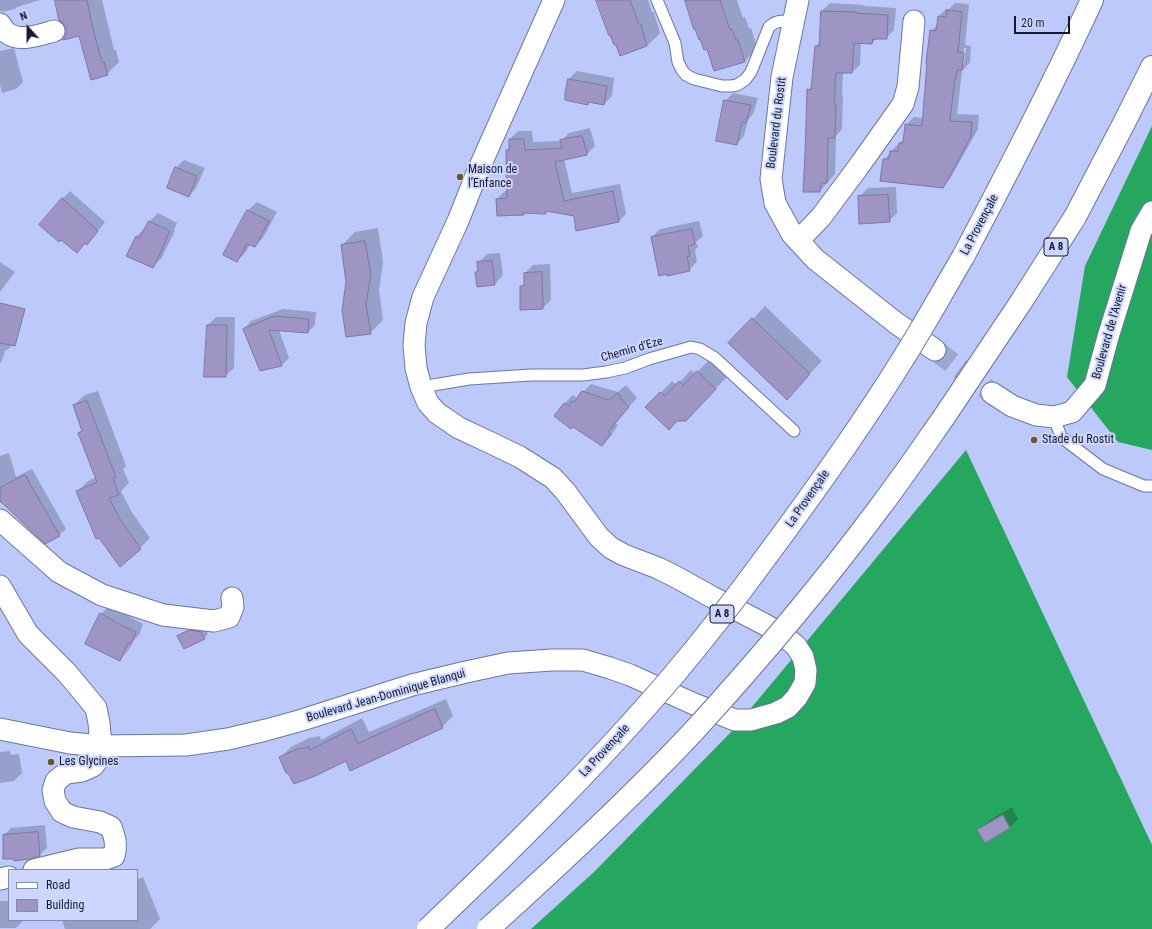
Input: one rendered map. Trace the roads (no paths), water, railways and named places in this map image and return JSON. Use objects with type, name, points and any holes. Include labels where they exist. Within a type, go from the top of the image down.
[{"type":"highway","name":"La Provençale","points":[[428,929],[551,809],[673,676],[733,601],[797,515],[854,435],[906,354],[963,257],[1049,91],[1092,0]]},
{"type":"highway","name":"A 8","points":[[488,929],[550,874],[624,804],[692,732],[752,665],[814,592],[880,507],[944,417],[1021,302],[1075,217],[1152,67]]},
{"type":"street","name":"Boulevard Jean-Dominique Blanqui","points":[[0,729],[70,743],[101,746],[186,745],[228,739],[266,730],[412,685],[466,672],[508,663],[544,660],[583,660],[610,668],[630,675],[694,704],[735,720],[751,720],[776,713],[788,706],[797,697],[805,683],[806,670],[803,657],[796,646],[783,635],[676,576],[624,555],[611,548],[599,537],[565,491],[553,478],[520,457],[459,428],[437,413],[428,403],[421,387],[416,368],[414,345],[416,323],[423,297],[458,221],[554,0]]},
{"type":"street","name":"Boulevard du Rostit","points":[[798,0],[782,76],[770,179],[775,203],[792,234],[798,241]]},
{"type":"street","points":[[914,21],[908,87],[903,104],[821,217],[798,241],[815,259],[896,323],[935,350]]},
{"type":"street","points":[[0,24],[6,32],[16,37],[28,38],[54,31]]},
{"type":"street","name":"Boulevard de l'Avenir","points":[[992,393],[1012,406],[1036,415],[1054,417],[1072,412],[1095,385],[1108,337],[1141,231],[1152,212]]},
{"type":"street","points":[[0,520],[59,572],[102,596],[163,615],[214,621],[230,616],[232,598]]},
{"type":"street","points":[[0,586],[28,634],[67,673],[96,708],[101,746],[100,757],[93,766],[82,771],[66,774],[56,781],[53,790],[55,801],[62,812],[73,817],[100,822],[111,827],[116,846],[114,856],[105,859],[79,859],[38,869]]},
{"type":"lane","points":[[657,0],[675,43],[678,62],[682,70],[686,75],[694,79],[722,86],[737,85],[745,80],[751,72],[769,27],[773,23],[779,21],[793,21]]},
{"type":"lane","name":"Chemin d'Eze","points":[[421,387],[469,379],[531,375],[583,375],[606,372],[625,368],[649,359],[691,347],[700,349],[715,358],[794,431]]},
{"type":"lane","points":[[1054,417],[1061,438],[1103,469],[1144,486],[1152,486]]},
{"type":"tunnel","points":[[935,350],[992,393]]},
{"type":"place","name":"Maison de l’Enfance","points":[[460,177]]},
{"type":"place","name":"Stade du Rostit","points":[[1034,440]]},
{"type":"place","name":"Les Glycines","points":[[51,762]]}]
